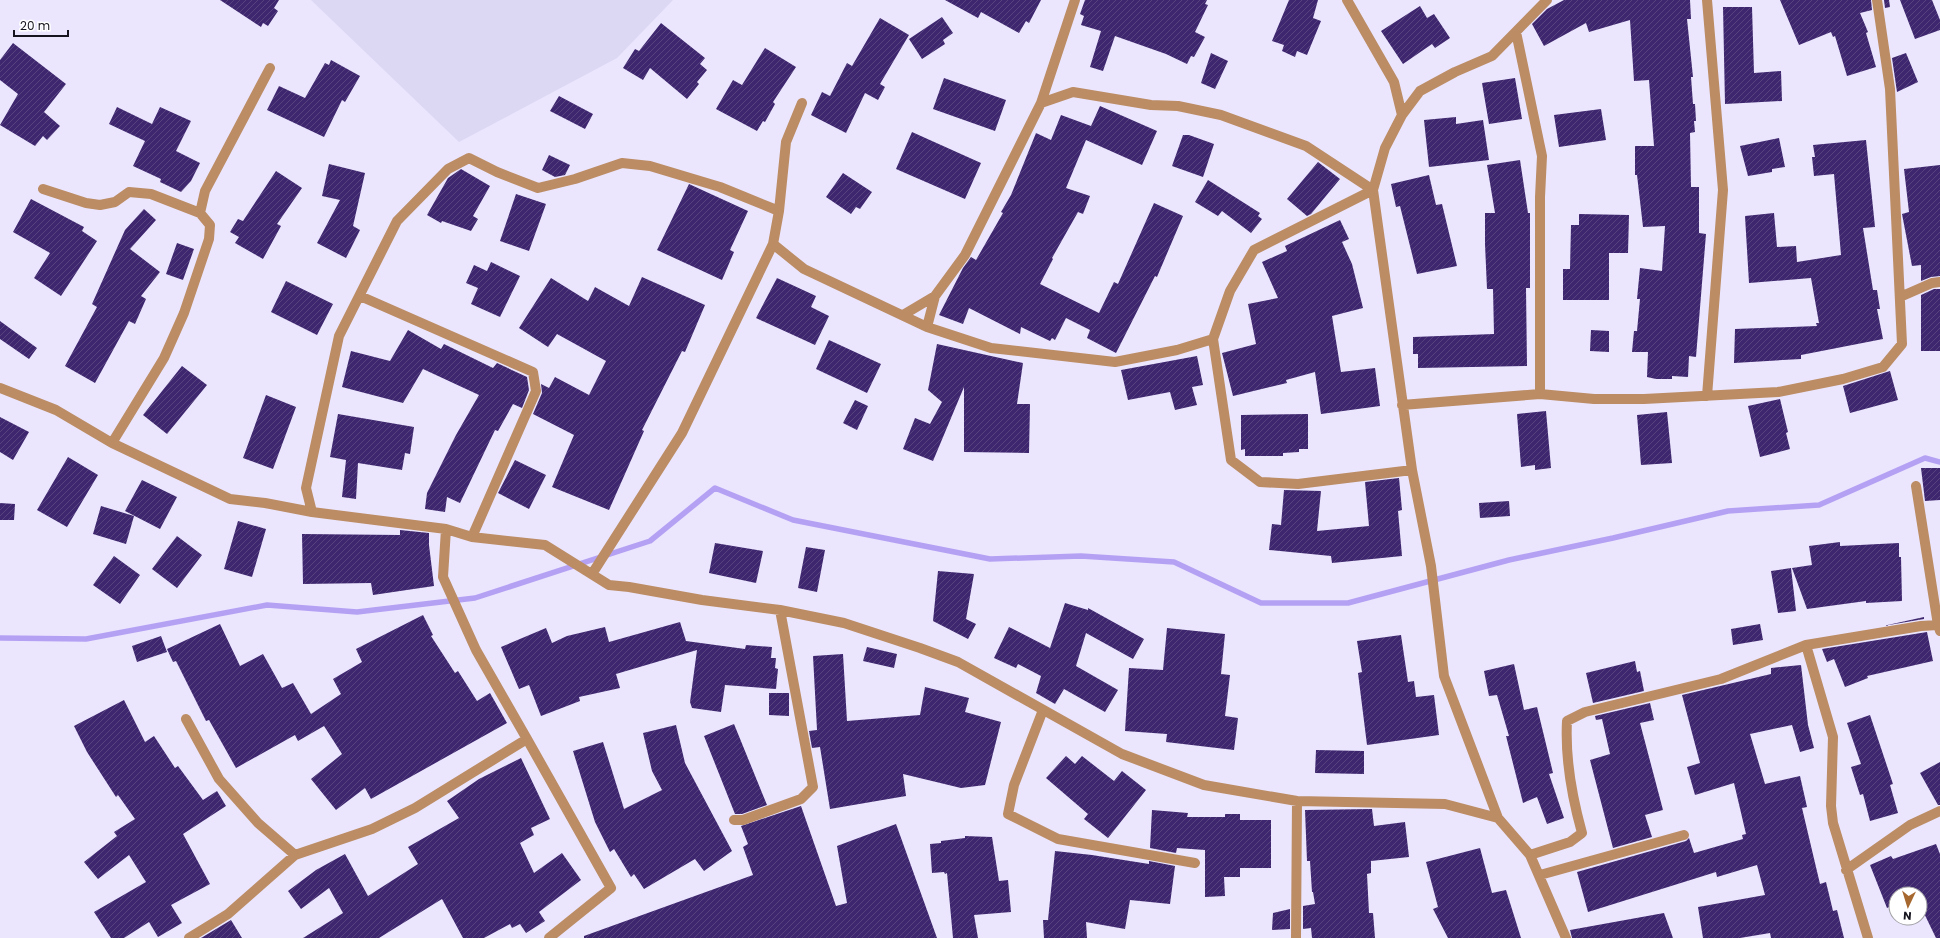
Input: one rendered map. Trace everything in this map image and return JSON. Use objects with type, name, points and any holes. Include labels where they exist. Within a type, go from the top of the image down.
[{"type":"street","points":[[927,327],[936,296],[965,254],[1040,103],[1075,0]]},
{"type":"street","points":[[1347,0],[1394,82],[1402,115]]},
{"type":"street","points":[[1547,0],[1492,56],[1455,72],[1420,91],[1402,115],[1385,148],[1372,190],[1412,470],[1431,566],[1444,676],[1498,818],[1530,855],[1540,875],[1566,938]]},
{"type":"street","points":[[1707,0],[1723,190],[1707,396]]},
{"type":"street","points":[[1402,405],[1540,394],[1602,399],[1644,399],[1778,392],[1843,379],[1883,367],[1902,344],[1890,89],[1877,0]]},
{"type":"street","points":[[1516,32],[1542,156],[1540,197],[1540,394]]},
{"type":"street","points":[[200,213],[205,192],[270,68]]},
{"type":"street","points":[[1040,103],[1073,92],[1151,104],[1178,106],[1221,115],[1306,146],[1372,190]]},
{"type":"street","points":[[592,574],[682,433],[773,244],[779,210],[786,142],[802,103]]},
{"type":"street","points":[[312,512],[306,488],[339,336],[397,221],[448,169],[469,158],[497,172],[538,188],[575,179],[622,164],[650,166],[720,187],[779,210]]},
{"type":"street","points":[[42,189],[100,206],[115,202],[129,192],[151,194],[200,213],[210,225],[209,239],[184,313],[164,358],[112,443]]},
{"type":"street","points":[[1372,190],[1254,250],[1230,290],[1213,339],[1231,460],[1260,482],[1298,484],[1412,470]]},
{"type":"street","points":[[773,244],[804,269],[903,314],[927,327],[991,348],[1116,362],[1177,350],[1213,339]]},
{"type":"street","points":[[1900,297],[1932,283],[1940,282]]},
{"type":"street","points":[[360,296],[533,372],[536,391],[472,537]]},
{"type":"street","points":[[903,314],[936,296]]},
{"type":"street","points":[[0,388],[56,410],[112,443],[230,499],[265,503],[312,512],[446,529],[472,537],[544,545],[609,585],[629,587],[702,600],[780,610],[844,623],[920,648],[958,662],[1122,754],[1204,785],[1297,801],[1445,804],[1498,818]]},
{"type":"street","points":[[1530,855],[1570,842],[1582,833],[1566,743],[1567,721],[1585,712],[1721,679],[1806,645],[1921,626],[1939,628],[1916,486]]},
{"type":"street","points":[[446,529],[443,576],[476,650],[611,888],[549,938]]},
{"type":"street","points":[[734,820],[743,820],[802,800],[812,787],[780,610]]},
{"type":"street","points":[[1806,645],[1833,737],[1830,806],[1833,823],[1846,870],[1868,938]]},
{"type":"street","points":[[1042,710],[1014,784],[1008,814],[1058,839],[1195,863]]},
{"type":"street","points":[[186,719],[219,779],[258,823],[295,855]]},
{"type":"street","points":[[189,938],[228,914],[295,855],[372,829],[415,808],[527,738]]},
{"type":"street","points":[[1296,938],[1297,801]]},
{"type":"street","points":[[1846,870],[1910,825],[1940,811]]},
{"type":"street","points":[[1540,875],[1684,835]]},
{"type":"shaded area","points":[[311,0],[673,0],[617,58],[459,142]]},
{"type":"building","points":[[220,0],[279,0],[274,8],[278,11],[268,26],[263,23],[261,27]]},
{"type":"building","points":[[945,0],[1041,0],[1029,23],[1026,21],[1019,33],[981,12],[978,18]]},
{"type":"building","points":[[1085,0],[1207,0],[1205,4],[1208,5],[1195,32],[1205,37],[1194,57],[1191,56],[1187,64],[1166,54],[1115,36],[1103,71],[1090,67],[1101,31],[1081,25],[1084,16],[1080,14]]},
{"type":"building","points":[[1289,0],[1318,0],[1313,18],[1321,21],[1307,55],[1297,51],[1295,57],[1282,51],[1284,45],[1272,41]]},
{"type":"building","points":[[1564,0],[1690,0],[1691,19],[1687,19],[1693,77],[1691,77],[1693,104],[1695,104],[1696,121],[1694,121],[1695,132],[1690,133],[1691,187],[1699,187],[1699,233],[1706,234],[1696,357],[1689,356],[1688,377],[1672,376],[1672,379],[1656,379],[1647,377],[1648,352],[1632,352],[1634,331],[1637,331],[1640,299],[1637,299],[1640,268],[1662,271],[1665,226],[1643,227],[1637,175],[1635,175],[1635,146],[1654,146],[1649,80],[1634,81],[1630,20],[1589,32],[1586,23],[1544,46],[1532,24],[1547,9]]},
{"type":"building","points":[[1780,0],[1871,0],[1872,10],[1860,13],[1868,32],[1866,33],[1876,67],[1847,76],[1835,36],[1833,37],[1831,32],[1799,45]]},
{"type":"building","points":[[1884,0],[1889,0],[1890,7],[1885,8]]},
{"type":"building","points":[[1900,0],[1932,0],[1940,20],[1940,30],[1915,39]]},
{"type":"building","points":[[1420,6],[1427,18],[1434,14],[1450,38],[1435,48],[1432,44],[1403,64],[1381,31]]},
{"type":"building","points":[[1723,7],[1752,7],[1754,73],[1781,71],[1782,101],[1725,104]]},
{"type":"building","points":[[942,17],[953,33],[943,40],[945,44],[922,59],[909,39]]},
{"type":"building","points":[[880,18],[909,35],[880,84],[885,87],[878,100],[865,93],[846,133],[811,115],[822,92],[830,96],[847,63],[852,66]]},
{"type":"building","points":[[661,23],[705,58],[700,64],[707,70],[697,82],[699,84],[687,99],[650,68],[643,80],[623,68],[635,49],[639,51]]},
{"type":"building","points":[[13,43],[66,84],[44,112],[60,126],[47,140],[43,136],[35,146],[0,125],[18,94],[0,80],[0,60]]},
{"type":"building","points":[[765,48],[796,67],[773,102],[775,104],[765,122],[763,121],[757,131],[716,109],[733,80],[742,85]]},
{"type":"building","points":[[1211,53],[1228,61],[1215,89],[1201,83]]},
{"type":"building","points":[[1906,53],[1918,82],[1897,92],[1892,58]]},
{"type":"building","points":[[331,60],[360,76],[345,102],[342,100],[324,137],[267,110],[279,86],[305,98],[325,63],[329,65]]},
{"type":"building","points":[[944,78],[1006,100],[995,131],[933,109]]},
{"type":"building","points":[[1515,78],[1522,119],[1489,124],[1482,83]]},
{"type":"building","points":[[559,96],[593,114],[585,129],[550,111]]},
{"type":"building","points":[[1100,106],[1157,131],[1142,165],[1086,140],[1066,188],[1090,196],[1083,214],[1078,212],[1052,258],[1053,259],[1040,284],[1099,313],[1114,282],[1118,284],[1154,203],[1183,216],[1157,277],[1155,276],[1116,353],[1087,338],[1090,330],[1066,318],[1055,340],[1052,338],[1050,341],[1021,327],[1020,334],[969,308],[963,324],[939,315],[963,268],[971,257],[976,260],[1003,213],[1001,212],[1011,195],[1036,133],[1051,140],[1061,115],[1091,126]]},
{"type":"building","points":[[117,107],[152,124],[160,107],[191,121],[176,151],[200,163],[191,181],[181,192],[160,182],[161,179],[133,166],[145,141],[109,124]]},
{"type":"building","points":[[1601,109],[1606,140],[1559,147],[1554,115]]},
{"type":"building","points":[[1456,117],[1456,124],[1483,120],[1489,160],[1429,167],[1424,120]]},
{"type":"building","points":[[912,132],[981,163],[965,199],[896,169]]},
{"type":"building","points":[[1183,135],[1189,135],[1214,144],[1203,177],[1172,166]]},
{"type":"building","points":[[1779,138],[1785,167],[1772,169],[1772,172],[1748,176],[1740,146]]},
{"type":"building","points":[[1866,140],[1875,227],[1863,228],[1873,290],[1877,290],[1880,309],[1877,309],[1883,339],[1801,355],[1801,359],[1734,363],[1735,329],[1817,326],[1816,323],[1819,323],[1811,278],[1749,283],[1745,216],[1774,213],[1777,247],[1796,246],[1797,262],[1841,255],[1834,174],[1814,176],[1812,157],[1815,157],[1813,145]]},
{"type":"building","points":[[549,155],[570,165],[565,175],[555,177],[542,170]]},
{"type":"building","points":[[1520,160],[1528,213],[1530,213],[1530,288],[1526,288],[1527,366],[1418,368],[1418,354],[1413,354],[1413,337],[1494,334],[1493,289],[1487,289],[1485,213],[1495,213],[1487,165]]},
{"type":"building","points":[[1318,162],[1340,179],[1311,214],[1307,216],[1287,199]]},
{"type":"building","points":[[329,164],[365,173],[353,226],[360,230],[346,258],[317,243],[340,200],[322,196]]},
{"type":"building","points":[[1940,165],[1940,276],[1931,277],[1921,281],[1921,265],[1912,266],[1902,214],[1909,212],[1904,169]]},
{"type":"building","points":[[461,169],[490,186],[473,216],[478,219],[471,231],[442,221],[441,223],[427,215],[448,178]]},
{"type":"building","points":[[276,171],[302,188],[277,224],[281,226],[263,259],[235,243],[239,237],[230,232],[238,219],[243,221]]},
{"type":"building","points":[[843,173],[872,192],[860,209],[856,207],[851,214],[826,197]]},
{"type":"building","points":[[1429,175],[1436,205],[1442,204],[1457,266],[1417,274],[1400,206],[1396,207],[1391,184]]},
{"type":"building","points":[[1208,180],[1260,213],[1258,216],[1262,219],[1251,233],[1222,211],[1218,216],[1195,202]]},
{"type":"building","points":[[689,184],[748,211],[730,250],[734,252],[722,280],[657,250]]},
{"type":"building","points":[[516,194],[546,204],[529,251],[500,241]]},
{"type":"building","points":[[31,199],[84,227],[82,231],[97,241],[61,296],[34,278],[50,253],[13,232]]},
{"type":"building","points":[[144,209],[156,220],[130,249],[160,272],[141,296],[146,299],[135,324],[129,321],[95,383],[65,366],[97,307],[92,304],[125,230]]},
{"type":"building","points":[[1579,214],[1629,215],[1628,253],[1609,253],[1609,300],[1563,300],[1563,269],[1570,269],[1571,225],[1579,225]]},
{"type":"building","points":[[1340,220],[1349,239],[1342,242],[1352,264],[1363,308],[1332,316],[1341,372],[1375,368],[1380,406],[1321,414],[1315,372],[1286,380],[1287,383],[1233,396],[1222,353],[1256,344],[1248,304],[1278,298],[1262,262],[1287,251],[1285,246]]},
{"type":"building","points":[[177,243],[194,249],[183,280],[166,274]]},
{"type":"building","points":[[491,262],[520,276],[500,317],[471,304],[478,288],[466,283],[474,265],[487,271]]},
{"type":"building","points":[[642,277],[705,305],[685,352],[682,351],[642,430],[644,431],[609,510],[552,487],[574,435],[533,414],[542,393],[541,384],[549,388],[555,377],[589,395],[606,361],[557,334],[548,347],[519,328],[551,278],[588,301],[595,287],[629,306]]},
{"type":"building","points":[[777,278],[816,296],[811,307],[829,316],[815,345],[756,318]]},
{"type":"building","points":[[286,281],[333,304],[317,335],[271,312]]},
{"type":"building","points":[[1934,289],[1940,289],[1940,351],[1921,351],[1921,295]]},
{"type":"building","points":[[0,321],[37,348],[29,359],[0,339]]},
{"type":"building","points":[[408,330],[441,349],[444,344],[493,368],[497,363],[527,377],[529,390],[522,408],[513,404],[498,431],[495,430],[460,503],[447,497],[445,512],[425,509],[427,493],[456,435],[479,395],[423,369],[403,403],[342,387],[351,351],[390,361]]},
{"type":"building","points":[[1591,330],[1609,331],[1609,352],[1590,351]]},
{"type":"building","points":[[829,340],[881,364],[867,393],[816,369]]},
{"type":"building","points":[[937,344],[1023,363],[1017,404],[1030,404],[1029,453],[964,452],[964,387],[933,461],[903,449],[915,418],[930,424],[942,402],[928,390]]},
{"type":"building","points":[[1197,356],[1203,385],[1192,387],[1197,405],[1175,410],[1170,392],[1128,400],[1121,370]]},
{"type":"building","points":[[182,366],[207,385],[167,434],[143,415]]},
{"type":"building","points":[[1890,371],[1898,400],[1850,413],[1843,386]]},
{"type":"building","points":[[266,395],[296,407],[273,469],[243,458]]},
{"type":"building","points":[[1780,399],[1788,432],[1786,433],[1790,449],[1760,457],[1748,406]]},
{"type":"building","points":[[855,400],[868,406],[857,430],[843,423]]},
{"type":"building","points":[[1546,411],[1551,468],[1535,470],[1535,465],[1521,467],[1517,414]]},
{"type":"building","points":[[1667,412],[1672,463],[1641,465],[1637,415]]},
{"type":"building","points":[[338,414],[414,427],[410,454],[405,453],[402,470],[358,463],[356,499],[342,497],[346,460],[330,457]]},
{"type":"building","points":[[1308,414],[1308,449],[1299,449],[1299,452],[1283,453],[1283,456],[1245,456],[1245,449],[1241,450],[1241,415]]},
{"type":"building","points":[[0,417],[29,432],[13,460],[0,452]]},
{"type":"building","points":[[68,457],[98,475],[67,527],[37,510]]},
{"type":"building","points":[[515,460],[546,475],[529,509],[498,493]]},
{"type":"building","points":[[1921,468],[1940,468],[1940,500],[1925,501]]},
{"type":"building","points":[[1399,478],[1402,510],[1398,511],[1402,556],[1332,563],[1331,556],[1269,550],[1272,524],[1281,525],[1284,490],[1321,491],[1317,531],[1369,526],[1365,482]]},
{"type":"building","points":[[142,480],[177,497],[160,529],[125,511]]},
{"type":"building","points":[[1509,501],[1510,516],[1480,518],[1479,503]]},
{"type":"building","points":[[0,503],[15,504],[14,520],[0,520]]},
{"type":"building","points":[[101,506],[134,516],[126,544],[93,534]]},
{"type":"building","points":[[238,521],[266,529],[252,577],[224,569]]},
{"type":"building","points":[[400,530],[429,533],[434,586],[373,595],[371,583],[303,584],[302,534],[400,535]]},
{"type":"building","points":[[177,536],[202,555],[177,588],[152,569]]},
{"type":"building","points":[[1840,542],[1840,546],[1899,543],[1899,557],[1901,557],[1902,601],[1866,603],[1866,601],[1807,609],[1792,568],[1812,565],[1809,546]]},
{"type":"building","points":[[715,543],[763,551],[756,583],[709,573]]},
{"type":"building","points":[[806,547],[825,550],[817,592],[798,588]]},
{"type":"building","points":[[114,556],[140,575],[120,604],[93,585]]},
{"type":"building","points":[[1791,568],[1796,611],[1778,613],[1771,571]]},
{"type":"building","points":[[938,571],[974,574],[966,619],[976,624],[968,639],[933,621]]},
{"type":"building","points":[[1065,603],[1088,610],[1088,608],[1144,639],[1133,659],[1086,633],[1076,666],[1118,690],[1105,712],[1064,689],[1055,704],[1036,693],[1041,676],[1018,664],[1016,668],[994,658],[1009,627],[1050,648]]},
{"type":"building","points":[[423,615],[433,635],[431,636],[455,673],[458,671],[477,701],[490,693],[507,723],[371,799],[365,788],[336,810],[311,779],[342,754],[324,726],[298,741],[295,735],[236,768],[209,720],[206,721],[176,661],[173,662],[167,649],[220,624],[240,666],[263,654],[282,688],[293,683],[311,714],[341,694],[333,679],[362,662],[356,649]]},
{"type":"building","points":[[1924,617],[1924,619],[1883,626]]},
{"type":"building","points":[[680,622],[686,641],[745,649],[746,645],[772,647],[771,658],[776,658],[775,668],[778,669],[776,689],[725,685],[721,712],[692,708],[690,702],[697,650],[616,674],[620,688],[579,697],[580,701],[541,716],[529,685],[519,689],[501,647],[546,628],[552,643],[567,636],[605,627],[609,642]]},
{"type":"building","points":[[1760,624],[1763,640],[1733,645],[1731,629]]},
{"type":"building","points":[[1167,628],[1225,634],[1221,674],[1230,675],[1225,716],[1238,718],[1234,750],[1166,742],[1167,734],[1125,731],[1129,668],[1163,670]]},
{"type":"building","points":[[1927,632],[1933,661],[1867,676],[1868,678],[1845,687],[1834,659],[1827,662],[1822,649]]},
{"type":"building","points":[[1401,635],[1408,682],[1414,681],[1416,697],[1434,695],[1439,735],[1367,745],[1358,673],[1362,672],[1357,641]]},
{"type":"building","points":[[161,636],[167,652],[137,662],[132,646]]},
{"type":"building","points":[[867,647],[897,654],[894,668],[863,661]]},
{"type":"building","points":[[843,654],[847,721],[920,715],[925,687],[969,698],[965,712],[1001,722],[985,785],[961,788],[903,774],[906,796],[830,809],[820,747],[812,748],[809,731],[817,730],[813,656]]},
{"type":"building","points":[[1635,661],[1637,672],[1640,671],[1644,691],[1593,703],[1586,673]]},
{"type":"building","points":[[1514,664],[1524,710],[1537,707],[1553,773],[1549,774],[1564,818],[1547,824],[1537,797],[1523,803],[1506,736],[1509,736],[1497,695],[1489,696],[1484,671]]},
{"type":"building","points":[[1801,665],[1808,725],[1814,748],[1800,752],[1792,725],[1750,734],[1765,784],[1800,776],[1807,807],[1802,808],[1820,884],[1826,882],[1833,911],[1837,910],[1844,938],[1771,938],[1770,933],[1740,938],[1703,938],[1698,907],[1765,895],[1757,865],[1717,877],[1716,872],[1588,912],[1577,872],[1686,841],[1689,838],[1694,853],[1743,839],[1742,835],[1746,834],[1734,783],[1695,795],[1687,767],[1700,763],[1682,695],[1771,674],[1771,668]]},
{"type":"building","points":[[769,693],[789,693],[789,716],[769,715]]},
{"type":"building","points":[[124,700],[145,742],[154,736],[175,768],[178,766],[203,800],[217,791],[226,806],[183,834],[210,884],[171,905],[182,923],[158,937],[149,922],[124,938],[111,938],[94,912],[146,882],[129,855],[98,879],[84,862],[117,836],[114,832],[135,819],[118,795],[116,797],[87,752],[74,726]]},
{"type":"building","points":[[1650,703],[1654,720],[1640,723],[1663,810],[1645,815],[1652,837],[1613,848],[1590,760],[1610,754],[1602,719],[1596,720],[1595,716]]},
{"type":"building","points":[[1870,715],[1893,784],[1890,785],[1898,813],[1870,821],[1863,794],[1860,795],[1851,767],[1861,764],[1847,723]]},
{"type":"building","points":[[734,724],[767,805],[742,814],[735,814],[704,736]]},
{"type":"building","points":[[676,725],[685,763],[732,851],[704,871],[695,859],[644,889],[634,874],[631,877],[614,849],[610,852],[595,822],[573,751],[603,742],[624,809],[662,790],[652,771],[643,733]]},
{"type":"building","points":[[1316,750],[1364,751],[1364,774],[1315,773]]},
{"type":"building","points":[[1066,756],[1075,764],[1082,756],[1114,781],[1122,771],[1146,790],[1108,838],[1084,819],[1088,814],[1046,778]]},
{"type":"building","points":[[521,758],[550,819],[531,828],[534,835],[520,843],[534,873],[562,853],[581,880],[539,912],[545,921],[526,933],[520,924],[512,928],[510,924],[484,938],[463,938],[442,899],[379,938],[303,938],[343,913],[329,888],[301,909],[288,891],[316,870],[345,854],[368,896],[418,864],[408,847],[459,818],[447,801],[479,779]]},
{"type":"building","points":[[1940,762],[1940,805],[1938,805],[1920,773]]},
{"type":"building","points":[[801,806],[836,906],[847,903],[837,846],[896,824],[937,938],[584,938],[584,936],[753,875],[743,847],[748,844],[741,826]]},
{"type":"building","points":[[1372,809],[1374,826],[1405,822],[1409,857],[1371,861],[1371,873],[1367,874],[1369,913],[1373,913],[1375,938],[1312,938],[1311,928],[1303,929],[1303,906],[1315,904],[1312,892],[1310,861],[1307,861],[1305,810]]},
{"type":"building","points":[[1152,810],[1188,813],[1187,817],[1225,817],[1225,814],[1240,814],[1240,820],[1271,820],[1271,868],[1240,868],[1240,877],[1224,877],[1225,896],[1205,897],[1205,850],[1177,848],[1176,853],[1150,848]]},
{"type":"building","points":[[965,836],[992,837],[999,881],[1008,880],[1011,912],[974,915],[978,938],[953,938],[947,873],[932,873],[930,844],[965,838]]},
{"type":"building","points":[[1936,844],[1940,854],[1940,938],[1936,938],[1928,922],[1928,886],[1888,886],[1887,908],[1870,865],[1891,856],[1893,859]]},
{"type":"building","points":[[1480,848],[1492,893],[1506,890],[1521,938],[1448,938],[1433,909],[1438,907],[1426,862]]},
{"type":"building","points":[[1055,851],[1149,864],[1149,861],[1175,866],[1170,904],[1130,900],[1125,929],[1086,922],[1087,938],[1044,938],[1043,920],[1048,920]]},
{"type":"building","points":[[1290,909],[1290,929],[1272,930],[1273,913]]},
{"type":"building","points":[[1664,913],[1673,938],[1572,938],[1570,930]]},
{"type":"building","points":[[231,920],[242,938],[201,938]]},
{"type":"waterway","points":[[0,638],[86,639],[267,605],[357,612],[475,598],[650,541],[715,488],[793,520],[990,559],[1081,556],[1174,562],[1261,603],[1348,603],[1509,560],[1613,538],[1728,511],[1819,505],[1925,458],[1940,462]]}]
